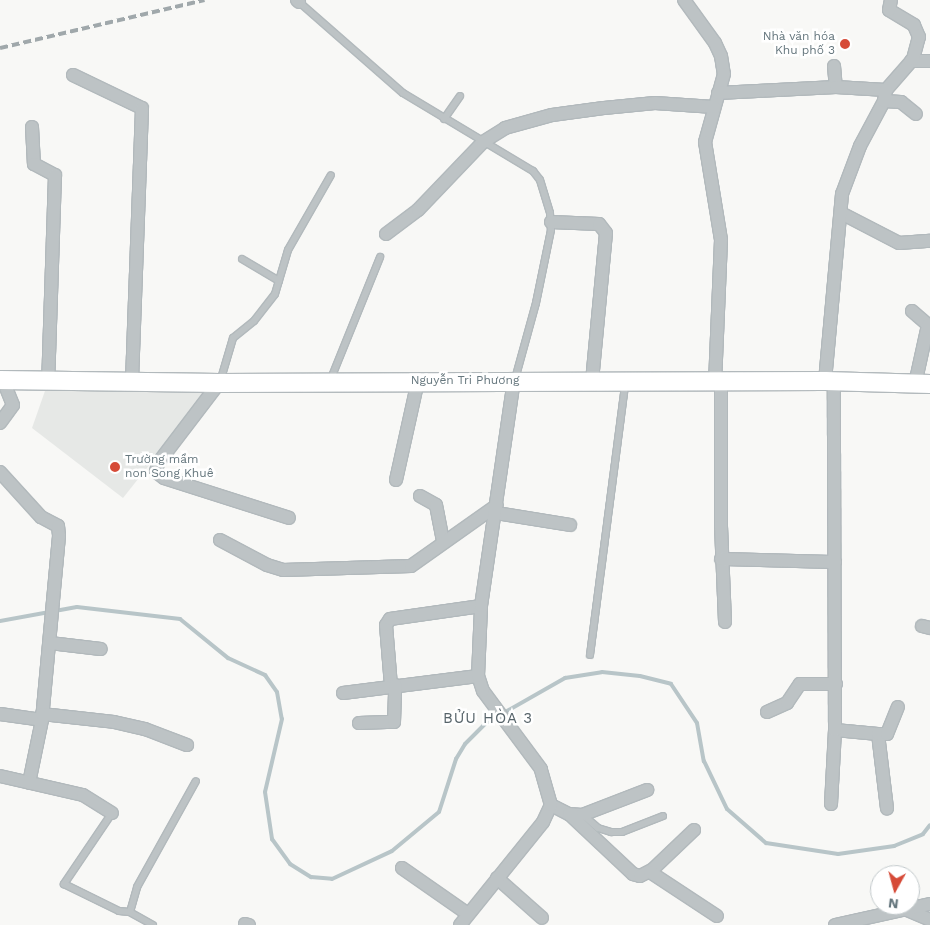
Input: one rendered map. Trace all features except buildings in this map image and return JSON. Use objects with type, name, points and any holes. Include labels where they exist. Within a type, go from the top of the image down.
[{"type":"main road","name":"Nguyễn Tri Phương","points":[[1,380],[219,383],[592,380],[922,384]]},
{"type":"street","points":[[684,0],[721,56],[724,74],[709,122],[705,156],[721,240],[718,382],[721,559],[725,622]]},
{"type":"street","points":[[831,804],[836,684],[830,382],[841,213],[845,182],[860,146],[885,95],[911,61],[919,37],[914,24],[889,10],[891,0]]},
{"type":"street","points":[[911,61],[930,61]]},
{"type":"street","points":[[834,66],[836,87]]},
{"type":"street","points":[[73,75],[142,108],[132,382]]},
{"type":"street","points":[[718,93],[836,87],[885,95],[901,102],[916,114]]},
{"type":"street","points":[[386,234],[418,210],[483,142],[504,128],[552,115],[655,103],[714,107]]},
{"type":"street","points":[[32,127],[34,164],[55,175],[48,382]]},
{"type":"street","points":[[841,213],[899,243],[930,241]]},
{"type":"street","points":[[551,222],[599,224],[606,233],[592,380]]},
{"type":"street","points":[[912,311],[928,325],[922,384]]},
{"type":"street","points":[[0,423],[13,405],[1,380]]},
{"type":"street","points":[[460,925],[543,822],[550,805],[541,769],[482,692],[478,676],[481,606],[497,509],[514,380]]},
{"type":"street","points":[[396,480],[418,381]]},
{"type":"street","points":[[219,383],[158,463],[156,472],[164,478],[289,518]]},
{"type":"street","points":[[0,472],[42,517],[58,526],[56,586],[42,717],[29,783]]},
{"type":"street","points":[[420,496],[430,499],[438,509],[444,542]]},
{"type":"street","points":[[220,540],[267,565],[283,570],[411,566],[444,542],[497,509],[570,525]]},
{"type":"street","points":[[721,559],[835,562]]},
{"type":"street","points":[[359,723],[394,722],[393,685],[386,625],[390,619],[481,606]]},
{"type":"street","points":[[50,643],[101,649]]},
{"type":"street","points":[[343,693],[393,685],[478,676]]},
{"type":"street","points":[[767,712],[787,703],[800,684],[836,684]]},
{"type":"street","points":[[835,730],[887,734],[898,707]]},
{"type":"street","points":[[0,714],[114,722],[145,729],[188,745]]},
{"type":"street","points":[[878,734],[887,808]]},
{"type":"street","points":[[0,776],[83,795],[112,813]]},
{"type":"street","points":[[576,814],[646,790]]},
{"type":"street","points":[[550,805],[576,814],[633,874],[640,876],[650,872],[694,830]]},
{"type":"street","points":[[402,868],[468,914]]},
{"type":"street","points":[[650,872],[717,916]]},
{"type":"street","points":[[496,878],[542,918]]},
{"type":"street","points":[[835,925],[883,915]]},
{"type":"street","points":[[918,915],[930,920]]},
{"type":"lane","points":[[298,1],[403,93],[533,171],[546,196],[551,222],[536,303],[514,380]]},
{"type":"lane","points":[[444,119],[460,96]]},
{"type":"lane","points":[[219,383],[233,338],[264,310],[275,294],[288,250],[331,175]]},
{"type":"lane","points":[[330,382],[380,257]]},
{"type":"lane","points":[[242,259],[279,281]]},
{"type":"lane","points":[[590,656],[625,381]]},
{"type":"lane","points":[[130,912],[137,887],[196,781]]},
{"type":"lane","points":[[112,813],[64,884],[119,911],[130,912],[153,925]]},
{"type":"lane","points":[[576,814],[598,828],[611,832],[622,832],[663,816]]},
{"type":"shaded area","name":"Trường mầm non Song Khuê","points":[[46,388],[208,391],[123,498],[32,428]]},
{"type":"waterway","points":[[0,621],[77,607],[180,619],[228,658],[265,675],[277,692],[282,719],[265,792],[272,839],[290,864],[311,877],[332,879],[392,851],[439,812],[456,759],[465,744],[486,723],[565,678],[602,672],[640,676],[671,684],[697,723],[704,761],[727,809],[766,843],[838,854],[894,846],[923,834],[930,825]]},
{"type":"railway","points":[[0,48],[204,0]]},
{"type":"place","name":"Nhà văn hóa Khu phố 3","points":[[845,44]]},
{"type":"place","name":"Trường mầm non Song Khuê","points":[[115,467]]},
{"type":"district","name":"BỬU HÒA 3","points":[[488,719]]}]
